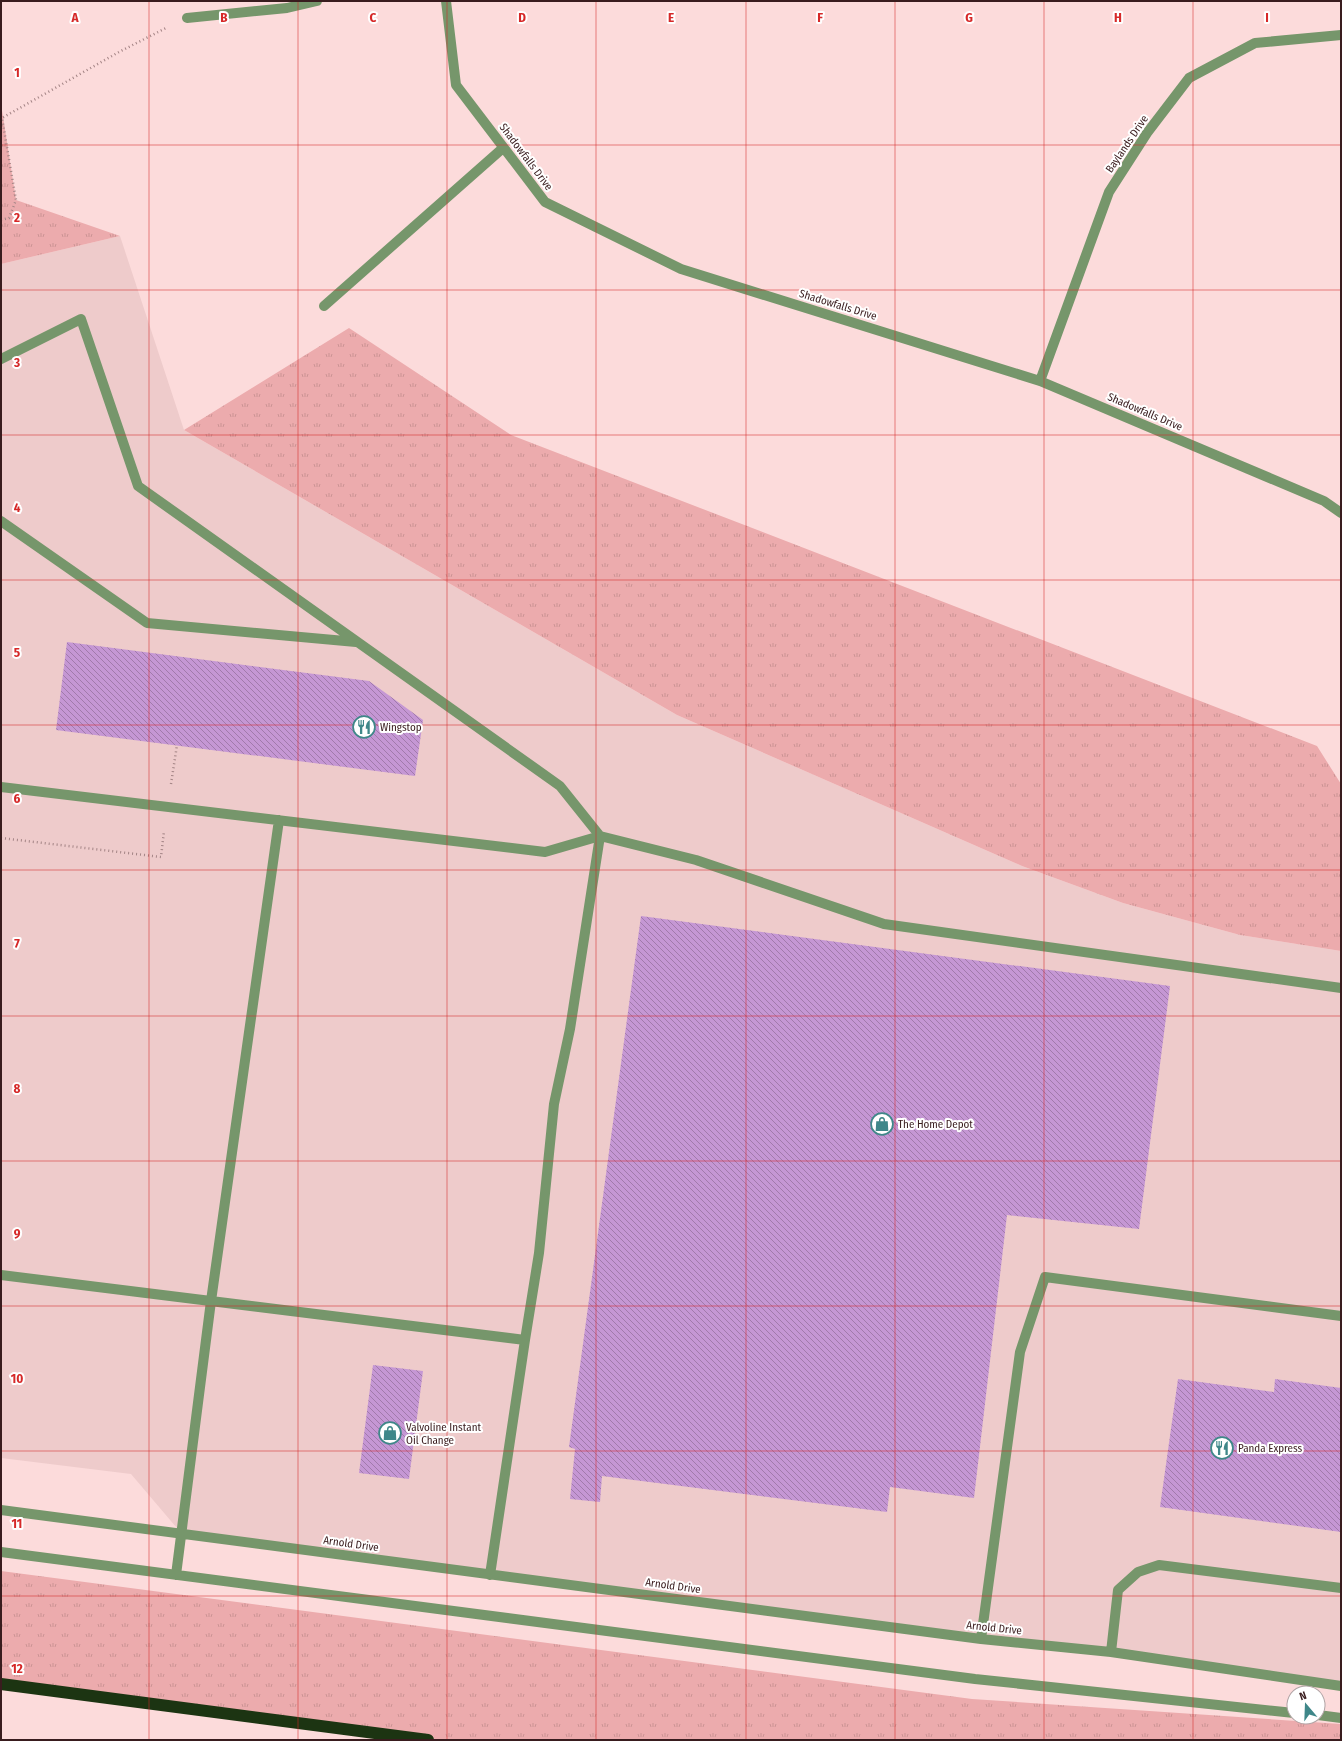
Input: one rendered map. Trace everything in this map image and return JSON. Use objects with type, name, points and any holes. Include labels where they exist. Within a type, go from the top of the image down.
[{"type":"highway","points":[[1,1684],[428,1740]]},
{"type":"street","points":[[187,18],[287,8],[317,1]]},
{"type":"street","name":"Shadowfalls Drive","points":[[446,1],[456,86],[545,202],[681,269],[1040,381],[1324,501],[1341,513]]},
{"type":"street","name":"Baylands Drive","points":[[1040,381],[1109,192],[1147,134],[1189,78],[1255,43],[1341,36]]},
{"type":"street","points":[[324,306],[503,148]]},
{"type":"street","points":[[1,359],[81,319],[138,486],[560,786],[600,836],[570,1029],[554,1104],[539,1253],[524,1340],[490,1574]]},
{"type":"street","points":[[1,521],[147,623],[357,642]]},
{"type":"street","points":[[1,787],[545,852],[600,836],[696,860],[884,924],[1341,988]]},
{"type":"street","points":[[176,1574],[211,1301],[280,820]]},
{"type":"street","points":[[1,1275],[524,1340]]},
{"type":"street","points":[[981,1639],[1020,1352],[1045,1277],[1341,1316]]},
{"type":"street","name":"Arnold Drive","points":[[1,1510],[981,1639],[1111,1652],[1341,1686]]},
{"type":"street","points":[[1,1552],[975,1679],[1286,1712]]},
{"type":"street","points":[[1111,1652],[1118,1590],[1138,1572],[1158,1565],[1341,1588]]},
{"type":"street","points":[[1326,1716],[1341,1718]]},
{"type":"path","points":[[1,220],[9,218],[16,200],[2,118],[119,52],[187,18]]},
{"type":"path","points":[[1,838],[160,857],[161,853]]},
{"type":"shaded area","points":[[120,236],[184,430],[677,715],[1022,866],[1123,903],[1240,935],[1341,951],[1341,1686],[182,1534],[131,1474],[1,1458],[1,264]]},
{"type":"green space","points":[[1,104],[16,200],[120,236],[1,264]]},
{"type":"green space","points":[[349,328],[511,435],[1317,746],[1341,784],[1341,951],[1240,935],[1123,903],[1022,866],[677,715],[184,430]]},
{"type":"green space","points":[[1,1571],[972,1699],[1286,1720],[1286,1725],[1326,1725],[1326,1723],[1341,1724],[1341,1740],[428,1740],[1,1684]]},
{"type":"building","points":[[67,642],[369,681],[423,720],[415,776],[56,730]]},
{"type":"building","name":"The Home Depot","points":[[641,916],[1170,986],[1139,1229],[1007,1215],[974,1498],[890,1487],[887,1512],[602,1476],[600,1502],[570,1499],[575,1449],[569,1447]]},
{"type":"building","name":"Valvoline Instant Oil Change","points":[[373,1365],[423,1371],[409,1479],[359,1473]]},
{"type":"building","points":[[1178,1379],[1274,1392],[1275,1379],[1341,1388],[1341,1532],[1160,1507]]},
{"type":"place","name":"Wingstop","points":[[364,727]]},
{"type":"place","name":"The Home Depot","points":[[882,1124]]},
{"type":"place","name":"Valvoline Instant Oil Change","points":[[390,1433]]},
{"type":"place","name":"Panda Express","points":[[1222,1448]]}]
